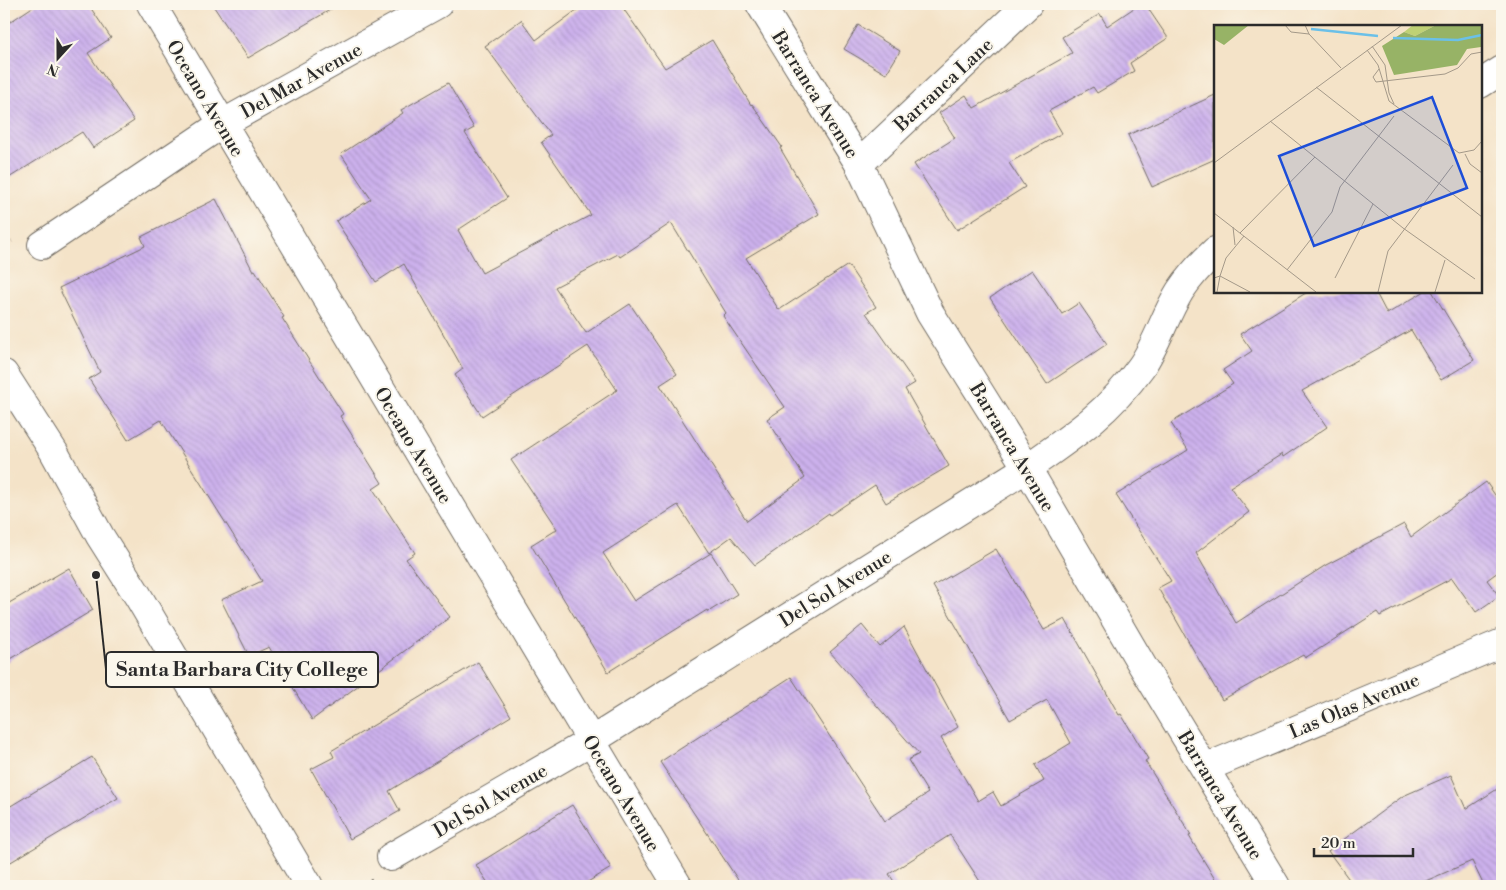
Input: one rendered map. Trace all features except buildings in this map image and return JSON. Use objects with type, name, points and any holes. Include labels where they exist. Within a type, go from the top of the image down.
[{"type":"street","name":"Oceano Avenue","points":[[151,4],[678,886]]},
{"type":"street","name":"Del Mar Avenue","points":[[42,245],[222,124],[438,4]]},
{"type":"street","name":"Barranca Avenue","points":[[760,4],[858,164],[930,313],[1027,468],[1142,665],[1276,886]]},
{"type":"street","name":"Barranca Lane","points":[[858,164],[1028,4]]},
{"type":"street","points":[[1481,83],[1502,70]]},
{"type":"street","name":"Del Sol Avenue","points":[[391,857],[591,741],[1027,468],[1088,426],[1112,404],[1142,365],[1179,292],[1199,265],[1214,252]]},
{"type":"street","points":[[4,374],[54,452],[100,536],[138,596],[308,886]]},
{"type":"street","name":"Las Olas Avenue","points":[[1205,768],[1502,643]]},
{"type":"place","name":"Santa Barbara City College","points":[[96,575]]}]
